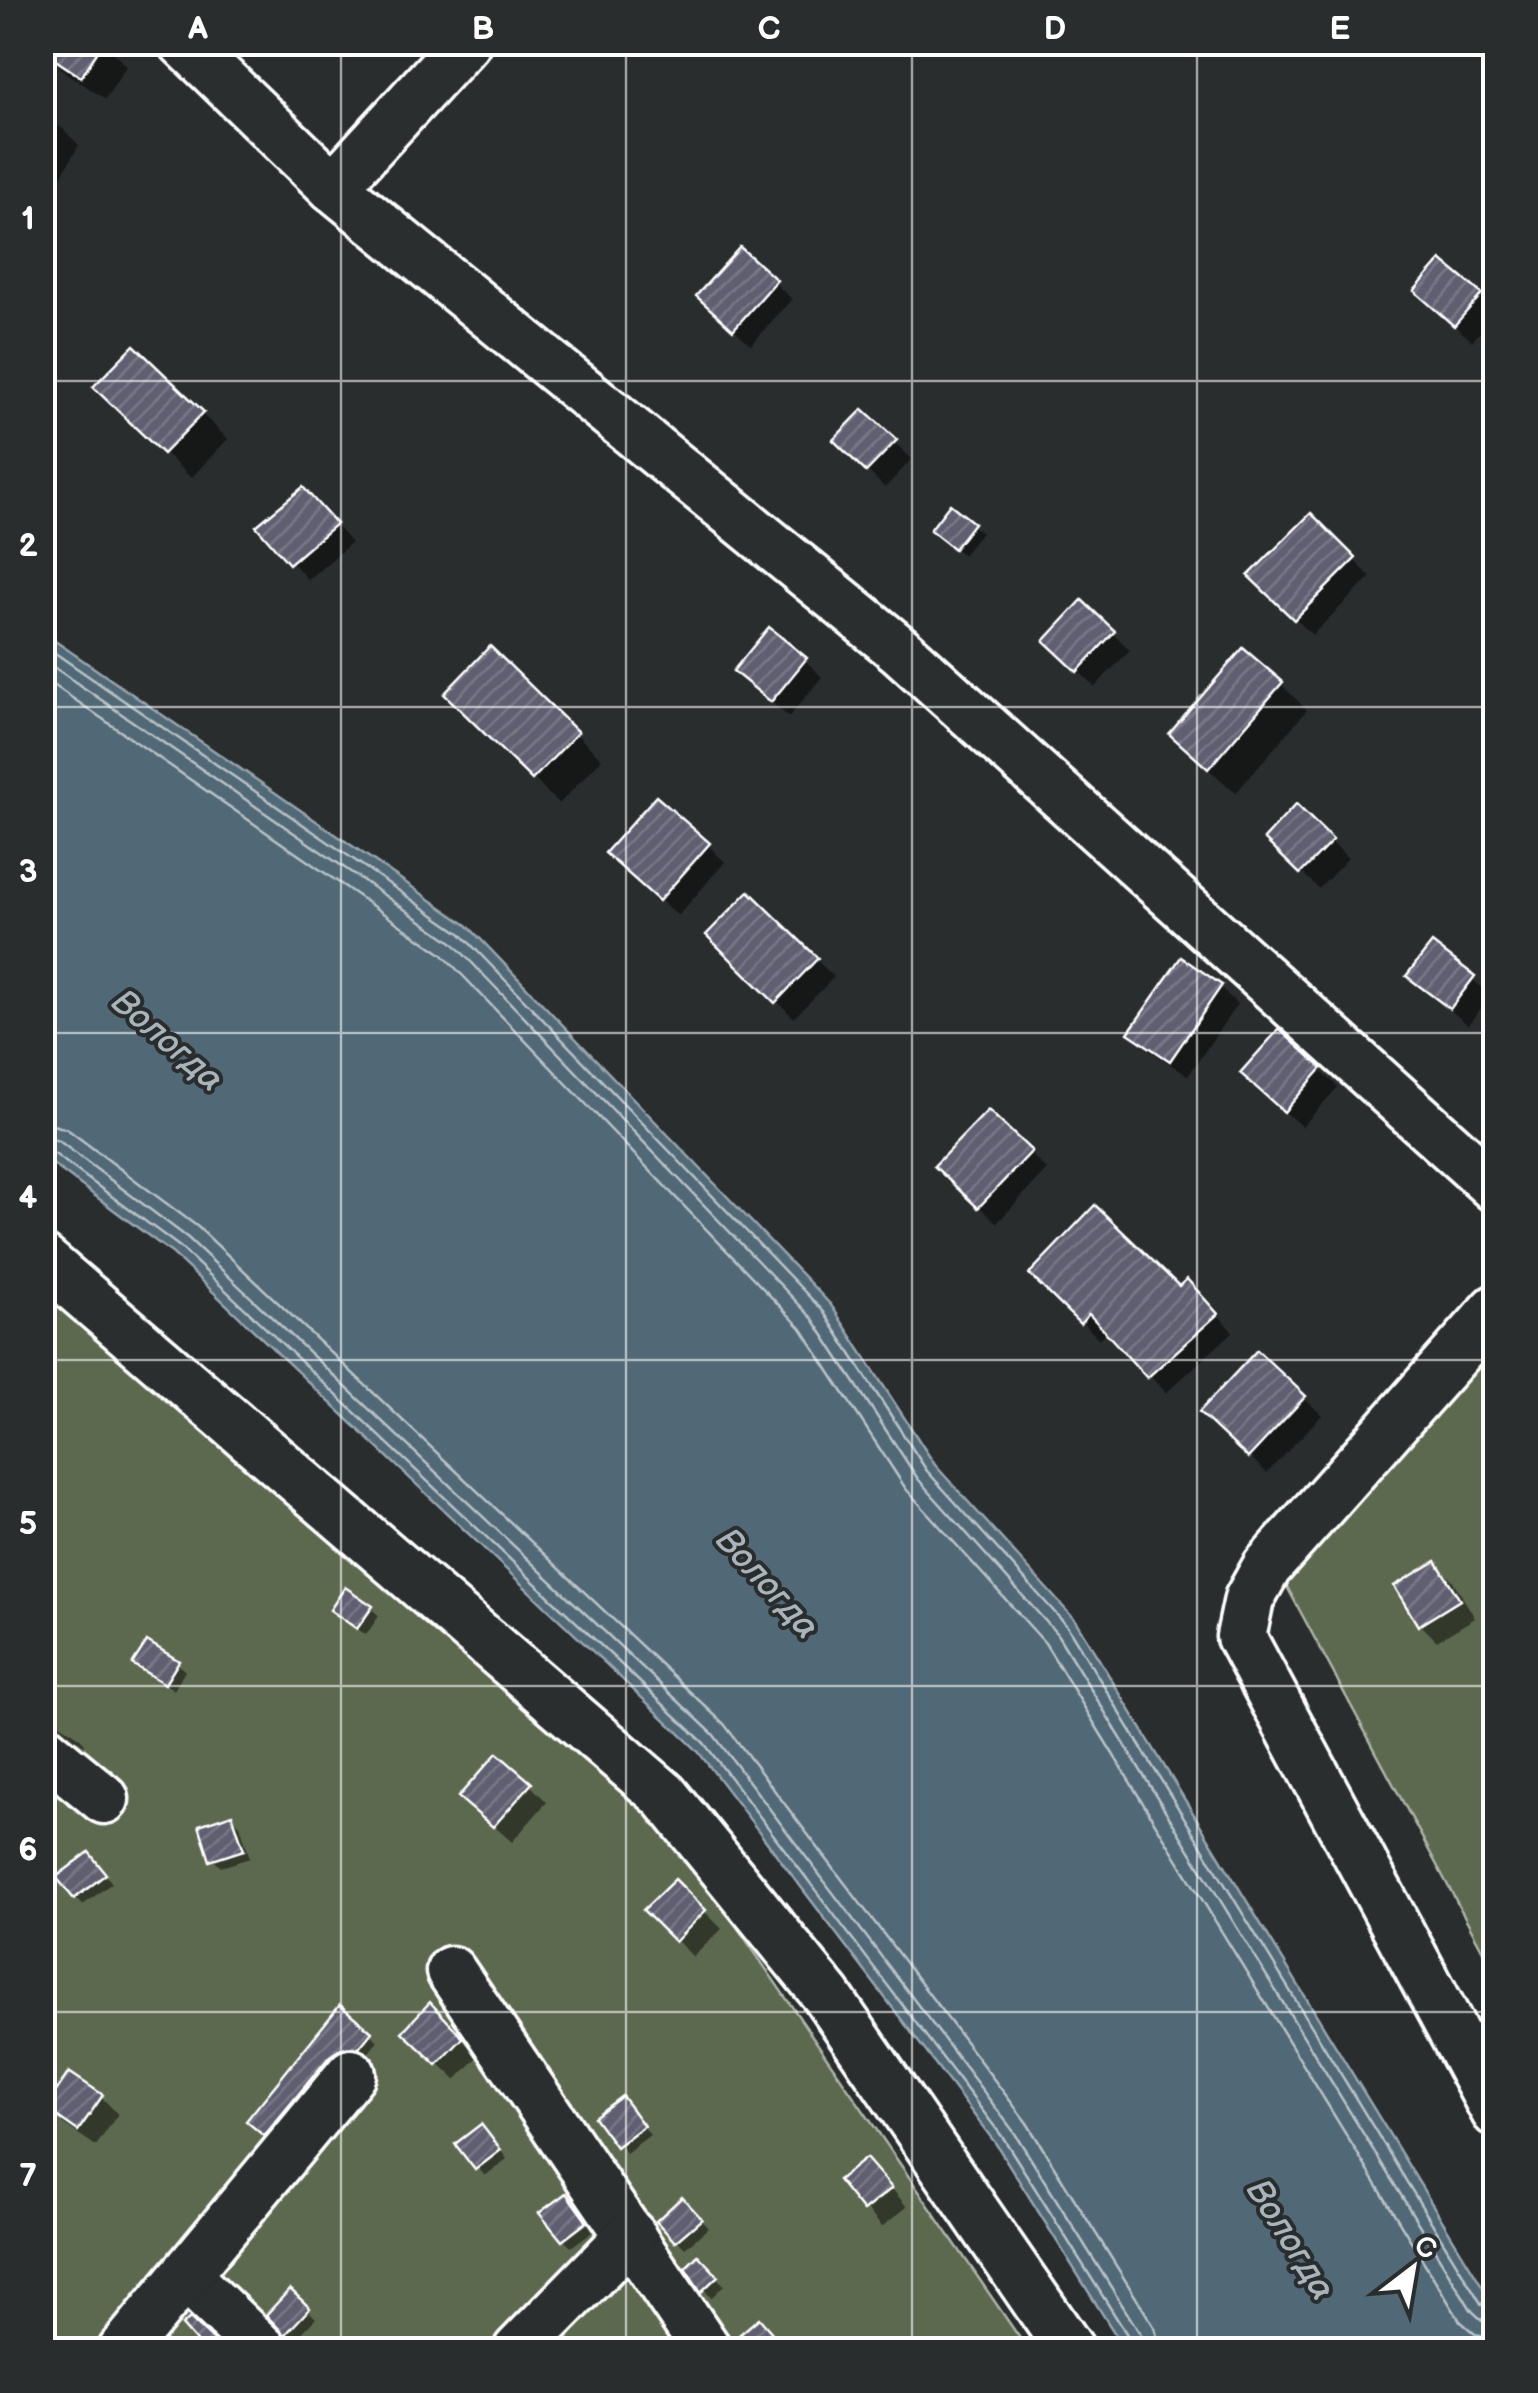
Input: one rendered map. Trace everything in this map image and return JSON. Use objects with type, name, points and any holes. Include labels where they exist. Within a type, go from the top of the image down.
[{"type":"street","points":[[184,42],[333,187],[901,651],[1496,1188]]},
{"type":"street","points":[[333,187],[466,42]]},
{"type":"street","points":[[42,1259],[664,1795],[827,1996],[1070,2350]]},
{"type":"street","points":[[1496,1309],[1267,1567],[1249,1599],[1242,1636],[1496,2112]]},
{"type":"street","points":[[42,1748],[104,1799]]},
{"type":"street","points":[[451,1972],[707,2350]]},
{"type":"street","points":[[124,2350],[351,2074]]},
{"type":"street","points":[[518,2350],[631,2235]]},
{"type":"street","points":[[186,2276],[263,2350]]},
{"type":"green space","points":[[42,1293],[656,1809],[1028,2350],[43,2350]]},
{"type":"green space","points":[[1495,1318],[1495,1973],[1286,1585]]},
{"type":"water","name":"Вологда","points":[[42,632],[467,925],[831,1305],[935,1465],[1075,1620],[1495,2307],[1495,2350],[1125,2350],[996,2144],[697,1750],[173,1254],[43,1157]]},
{"type":"building","points":[[42,42],[104,42],[81,77],[42,51]]},
{"type":"building","points":[[740,247],[777,280],[733,330],[696,296]]},
{"type":"building","points":[[1441,260],[1482,294],[1454,326],[1414,291]]},
{"type":"building","points":[[134,345],[204,412],[163,454],[93,387]]},
{"type":"building","points":[[863,409],[897,440],[866,472],[833,440]]},
{"type":"building","points":[[303,487],[336,524],[289,564],[256,526]]},
{"type":"building","points":[[950,504],[974,523],[954,549],[930,530]]},
{"type":"building","points":[[1311,513],[1356,558],[1294,620],[1248,576]]},
{"type":"building","points":[[1082,600],[1115,631],[1077,672],[1044,641]]},
{"type":"building","points":[[769,627],[807,658],[771,702],[733,671]]},
{"type":"building","points":[[490,646],[578,732],[532,780],[444,694]]},
{"type":"building","points":[[1243,648],[1283,682],[1208,769],[1169,734]]},
{"type":"building","points":[[656,796],[710,843],[659,901],[605,853]]},
{"type":"building","points":[[1296,804],[1333,840],[1300,874],[1264,839]]},
{"type":"building","points":[[749,891],[818,958],[775,1003],[706,935]]},
{"type":"building","points":[[1432,943],[1475,976],[1450,1009],[1406,976]]},
{"type":"building","points":[[1181,957],[1222,985],[1170,1061],[1128,1033]]},
{"type":"building","points":[[1279,1029],[1322,1068],[1284,1112],[1240,1073]]},
{"type":"building","points":[[988,1110],[1032,1151],[978,1208],[934,1166]]},
{"type":"building","points":[[1095,1205],[1179,1286],[1187,1279],[1218,1314],[1147,1378],[1089,1314],[1080,1324],[1029,1274]]},
{"type":"building","points":[[1257,1350],[1306,1396],[1248,1458],[1199,1412]]},
{"type":"building","points":[[1436,1561],[1460,1600],[1418,1626],[1394,1586]]},
{"type":"building","points":[[345,1587],[373,1606],[357,1629],[330,1610]]},
{"type":"building","points":[[147,1641],[179,1661],[165,1684],[132,1664]]},
{"type":"building","points":[[497,1753],[532,1783],[493,1827],[458,1797]]},
{"type":"building","points":[[232,1814],[244,1850],[210,1861],[199,1825]]},
{"type":"building","points":[[89,1852],[106,1874],[74,1899],[56,1877]]},
{"type":"building","points":[[675,1879],[706,1910],[675,1942],[643,1910]]},
{"type":"building","points":[[430,2002],[463,2038],[437,2065],[402,2032]]},
{"type":"building","points":[[340,2005],[372,2032],[359,2048],[342,2048],[330,2056],[264,2136],[246,2121]]},
{"type":"building","points":[[69,2072],[103,2095],[78,2131],[45,2108]]},
{"type":"building","points":[[622,2096],[644,2126],[616,2147],[594,2117]]},
{"type":"building","points":[[481,2124],[501,2150],[475,2170],[455,2144]]},
{"type":"building","points":[[866,2158],[892,2188],[863,2211],[838,2180]]},
{"type":"building","points":[[566,2193],[587,2222],[562,2241],[539,2213]]},
{"type":"building","points":[[682,2197],[702,2219],[675,2242],[656,2221]]},
{"type":"building","points":[[698,2255],[718,2276],[701,2292],[685,2268]]},
{"type":"building","points":[[290,2289],[310,2308],[285,2335],[266,2315]]},
{"type":"building","points":[[190,2318],[224,2350],[204,2350],[182,2325]]},
{"type":"building","points":[[759,2318],[787,2350],[734,2350],[732,2341]]}]
